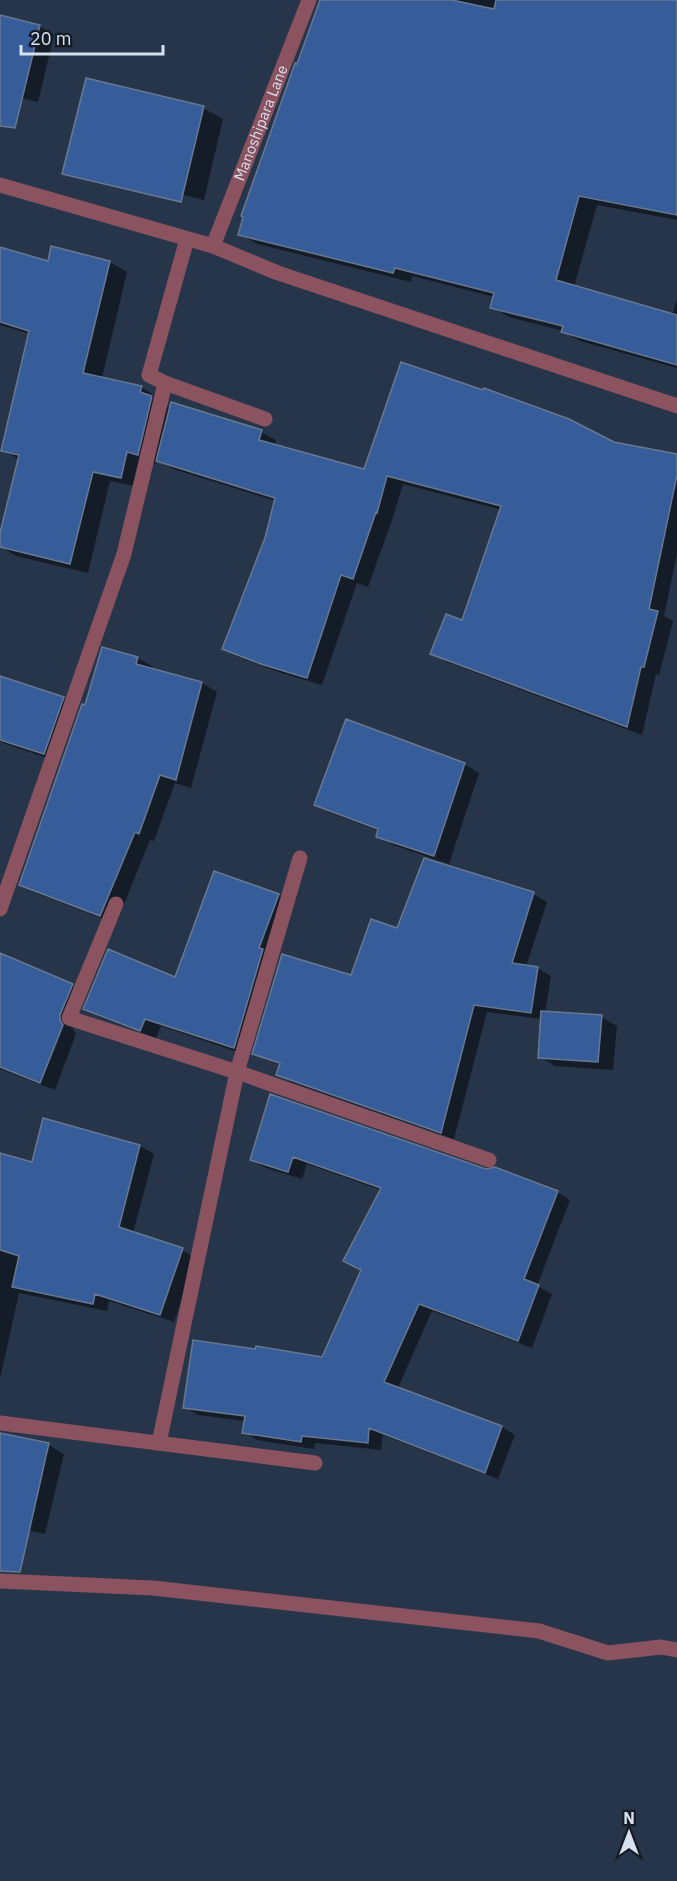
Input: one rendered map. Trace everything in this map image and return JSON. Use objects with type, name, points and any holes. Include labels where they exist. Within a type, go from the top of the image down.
[{"type":"street","name":"Manoshipara Lane","points":[[213,246],[309,0]]},
{"type":"street","points":[[0,185],[213,246],[278,273],[677,406]]},
{"type":"street","points":[[187,238],[149,375],[165,383],[265,419]]},
{"type":"street","points":[[0,909],[124,554],[165,383]]},
{"type":"street","points":[[159,1443],[237,1072],[300,858]]},
{"type":"street","points":[[116,904],[69,1018],[237,1072],[489,1160]]},
{"type":"street","points":[[0,1423],[315,1463]]},
{"type":"street","points":[[0,1581],[153,1588],[539,1631],[608,1653],[661,1647],[677,1650]]},
{"type":"building","points":[[320,0],[452,0],[494,9],[496,0],[677,0],[677,215],[579,196],[556,280],[677,315],[677,365],[561,332],[563,326],[490,308],[494,293],[395,268],[393,273],[238,235],[243,217],[241,216],[295,63],[297,64]]},
{"type":"building","points":[[0,15],[40,25],[15,128],[0,126]]},
{"type":"building","points":[[86,78],[204,106],[181,202],[62,174]]},
{"type":"building","points":[[51,246],[110,261],[83,373],[142,386],[140,392],[152,396],[138,455],[127,452],[121,478],[93,472],[70,564],[0,547],[0,533],[19,455],[1,451],[29,331],[0,322],[0,247],[48,261]]},
{"type":"building","points":[[401,362],[483,390],[484,388],[569,419],[614,442],[677,454],[677,475],[649,609],[658,611],[644,667],[641,667],[627,727],[430,654],[446,614],[462,620],[501,506],[387,476],[377,513],[353,579],[341,575],[307,678],[222,649],[265,538],[275,498],[156,461],[171,402],[262,430],[259,440],[364,469]]},
{"type":"building","points":[[102,647],[138,657],[136,664],[202,682],[176,780],[160,775],[139,834],[135,832],[100,916],[19,885],[82,704],[85,705]]},
{"type":"building","points":[[0,676],[64,697],[44,754],[0,740]]},
{"type":"building","points":[[346,719],[465,763],[434,856],[376,837],[378,829],[314,805]]},
{"type":"building","points":[[424,858],[534,892],[512,963],[538,967],[531,1013],[474,1005],[441,1133],[276,1075],[280,1063],[252,1054],[282,954],[351,975],[371,919],[397,928]]},
{"type":"building","points":[[214,871],[279,894],[259,948],[263,949],[234,1048],[145,1019],[140,1031],[83,1009],[108,949],[175,977]]},
{"type":"building","points":[[0,953],[73,984],[60,1015],[63,1025],[40,1083],[0,1067]]},
{"type":"building","points":[[541,1011],[602,1015],[598,1062],[538,1058]]},
{"type":"building","points":[[270,1094],[486,1169],[495,1167],[558,1191],[524,1279],[539,1285],[518,1341],[419,1304],[384,1382],[502,1426],[485,1473],[369,1428],[368,1443],[302,1436],[301,1442],[242,1433],[245,1416],[183,1408],[193,1340],[255,1349],[256,1346],[322,1357],[361,1270],[343,1261],[381,1188],[293,1157],[288,1172],[250,1160]]},
{"type":"building","points":[[43,1118],[140,1145],[119,1227],[183,1248],[160,1315],[95,1294],[93,1304],[12,1287],[19,1256],[0,1250],[0,1153],[32,1162]]},
{"type":"building","points":[[0,1433],[49,1443],[20,1572],[0,1571]]}]
